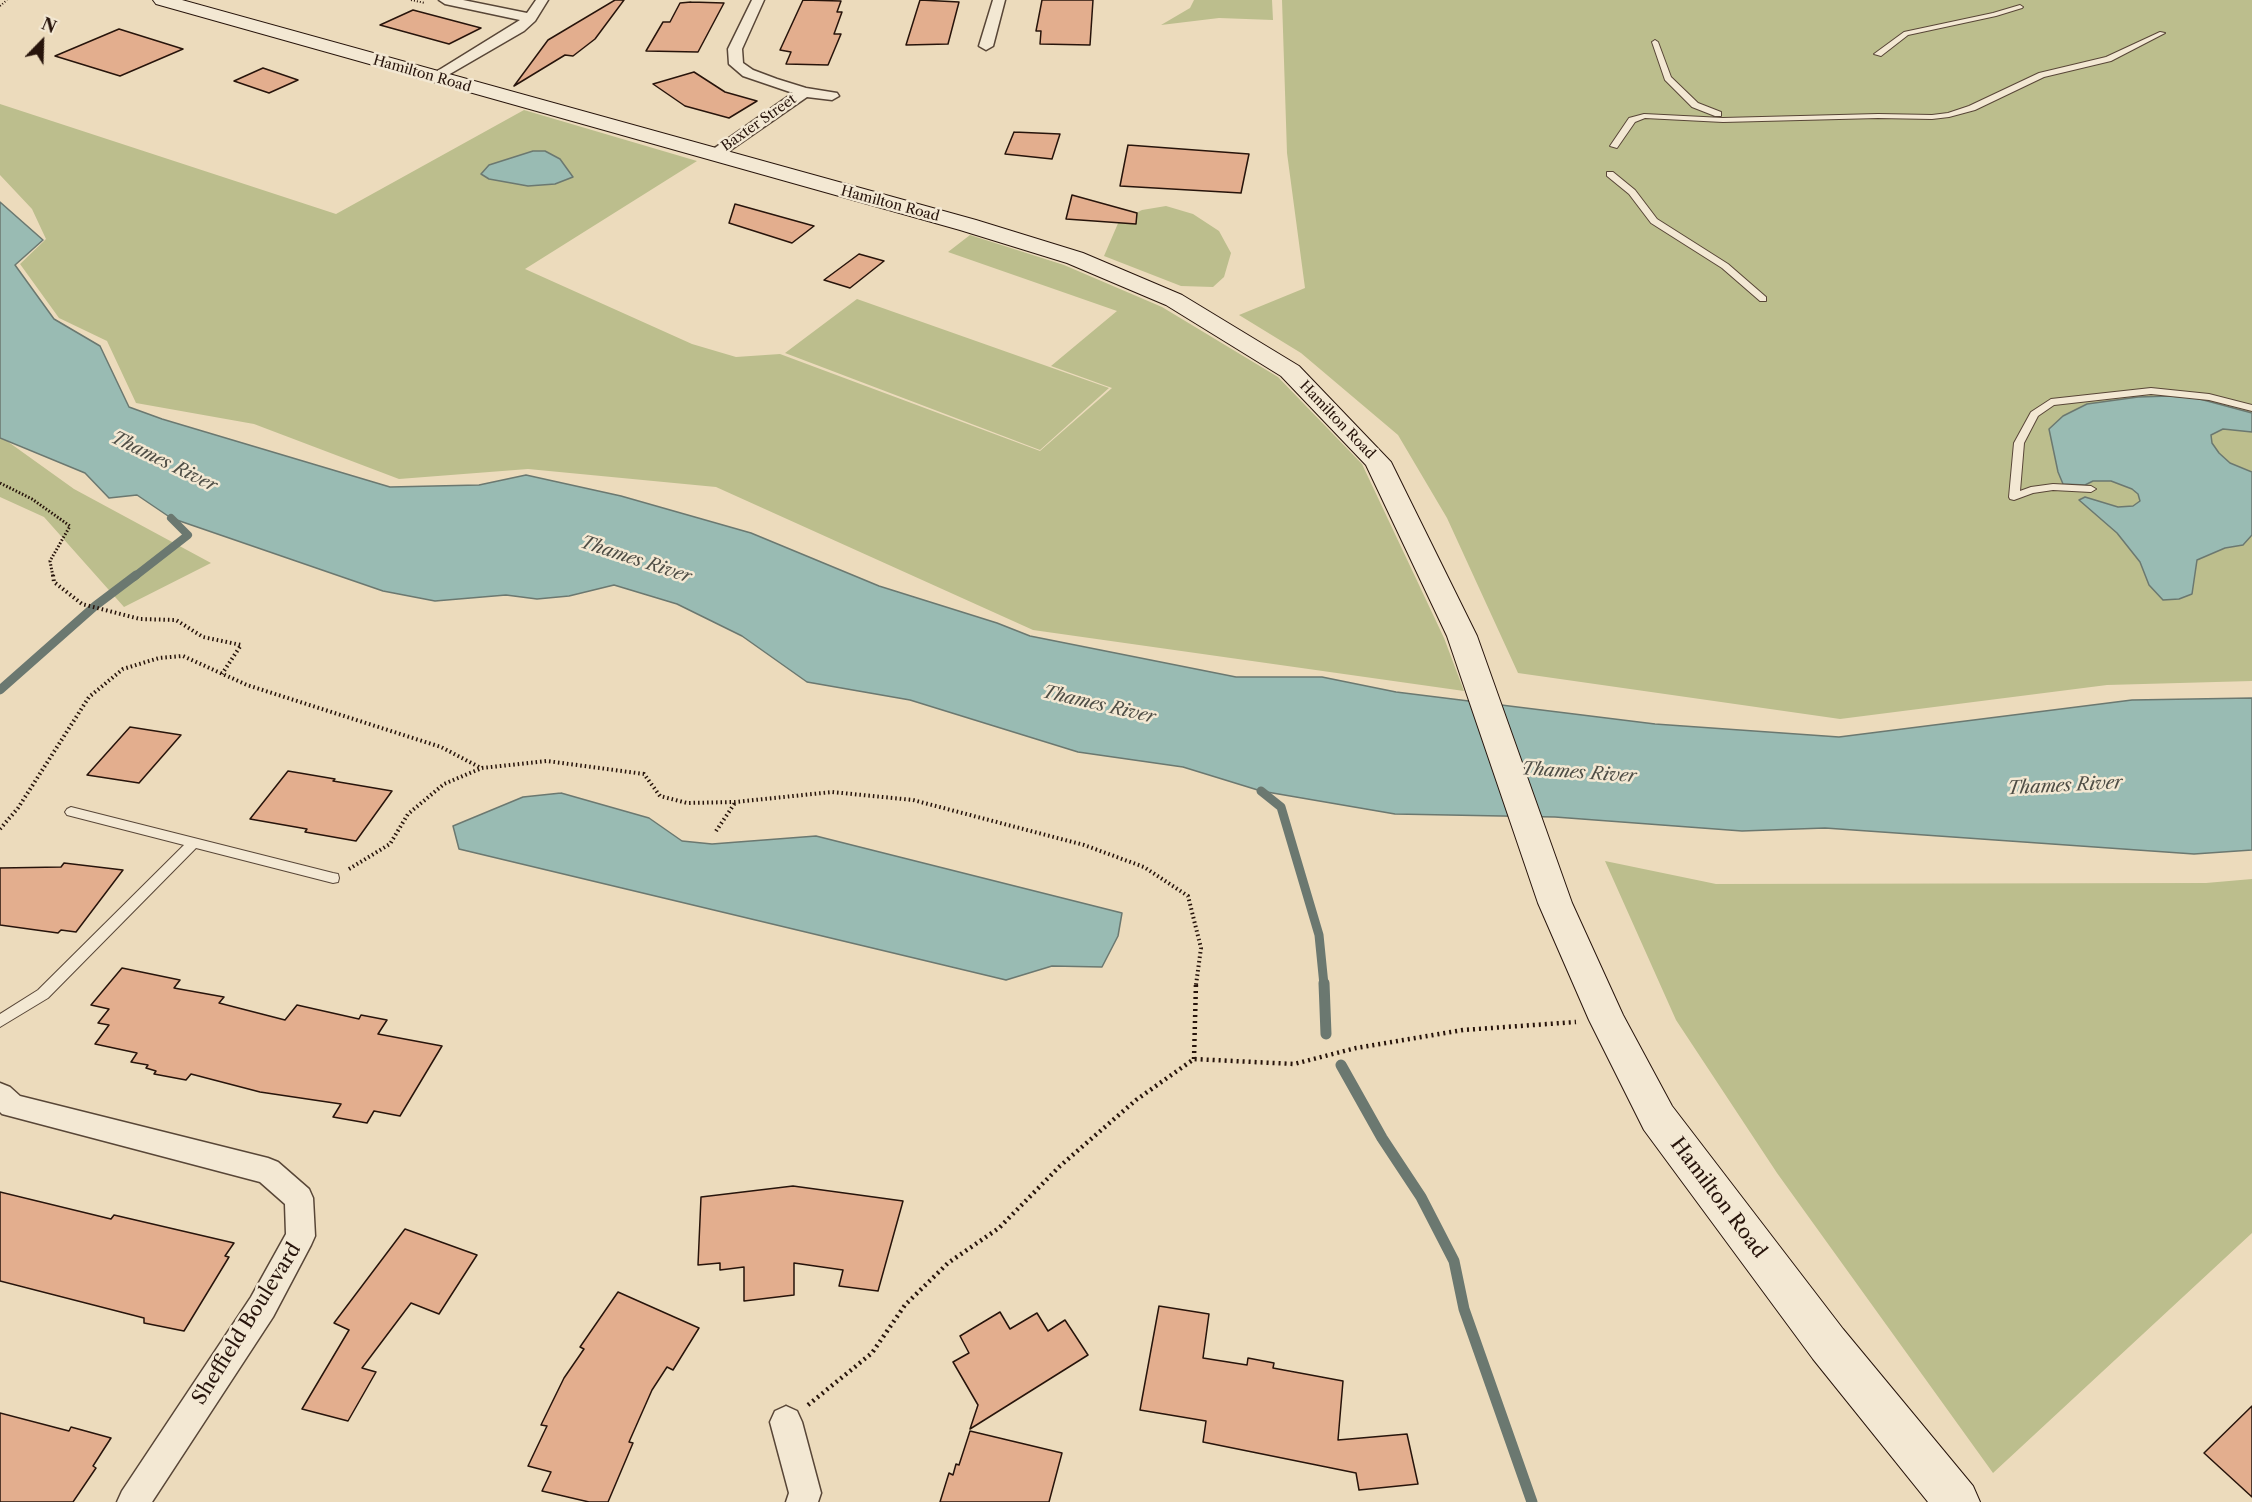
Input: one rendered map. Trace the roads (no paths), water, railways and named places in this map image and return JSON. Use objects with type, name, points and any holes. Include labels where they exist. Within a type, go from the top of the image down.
[{"type":"main road","name":"Hamilton Road","points":[[162,0],[978,228],[1075,258],[1174,300],[1290,371],[1378,462],[1462,636],[1555,903],[1607,1020],[1658,1118],[1828,1344],[1957,1502]]},
{"type":"street","points":[[445,0],[530,18]]},
{"type":"street","points":[[436,78],[499,42],[530,18],[542,0]]},
{"type":"street","name":"Baxter Street","points":[[758,0],[735,49],[736,64],[748,73],[804,92],[832,96]]},
{"type":"street","points":[[986,46],[999,0]]},
{"type":"street","name":"Baxter Street","points":[[714,155],[804,92]]},
{"type":"street","name":"Sheffield Boulevard","points":[[0,1095],[12,1106],[268,1171],[299,1198],[301,1236],[262,1307],[133,1502]]},
{"type":"street","points":[[786,1422],[805,1493],[802,1502]]},
{"type":"lane","points":[[1878,54],[1906,33],[1994,15],[2020,7]]},
{"type":"lane","points":[[1614,146],[1632,120],[1644,116],[1723,120],[1949,115],[1972,108],[2042,75],[2108,59],[2162,33]]},
{"type":"lane","points":[[1655,42],[1668,78],[1695,105],[1717,114],[1767,119]]},
{"type":"lane","points":[[1610,174],[1632,192],[1654,221],[1725,266],[1762,299]]},
{"type":"lane","points":[[2091,489],[2053,487],[2031,490],[2014,497],[2019,443],[2034,414],[2051,402],[2151,391],[2209,397],[2252,408]]},
{"type":"lane","points":[[71,812],[333,878]]},
{"type":"lane","points":[[0,1021],[43,994],[194,843]]},
{"type":"water","points":[[533,151],[545,151],[560,159],[573,177],[555,184],[528,186],[489,179],[481,174],[489,165]]},
{"type":"water","name":"Thames River","points":[[0,202],[43,240],[15,265],[54,319],[100,346],[129,407],[162,419],[390,487],[479,485],[526,475],[621,496],[751,533],[879,586],[997,623],[1030,636],[1236,677],[1322,677],[1396,692],[1655,724],[1839,737],[2132,700],[2252,698],[2252,850],[2194,854],[1825,828],[1742,831],[1555,817],[1395,814],[1261,791],[1183,767],[1078,752],[910,700],[807,682],[742,636],[677,604],[614,585],[569,596],[537,599],[506,595],[435,601],[383,591],[171,518],[137,495],[109,498],[85,473],[0,438]]},
{"type":"water","points":[[2138,397],[2196,398],[2252,413],[2252,432],[2223,429],[2211,435],[2212,443],[2230,463],[2252,472],[2252,535],[2243,545],[2225,548],[2197,560],[2192,594],[2179,599],[2163,600],[2149,585],[2140,562],[2117,533],[2079,500],[2085,497],[2118,507],[2133,506],[2140,501],[2138,494],[2132,489],[2111,481],[2093,481],[2085,485],[2063,484],[2058,472],[2049,429],[2063,416],[2087,404]]},
{"type":"water","points":[[561,793],[649,818],[682,841],[712,844],[816,836],[1122,913],[1118,936],[1102,967],[1052,966],[1006,980],[459,849],[453,826],[523,797]]},
{"type":"waterway","points":[[134,577],[188,535],[171,518]]},
{"type":"waterway","points":[[0,690],[95,606],[136,575]]},
{"type":"waterway","points":[[1261,791],[1281,807],[1319,935],[1324,985]]},
{"type":"waterway","points":[[1324,983],[1326,1034]]},
{"type":"waterway","points":[[1341,1065],[1382,1138],[1421,1197],[1454,1261],[1464,1309],[1532,1502]]}]
